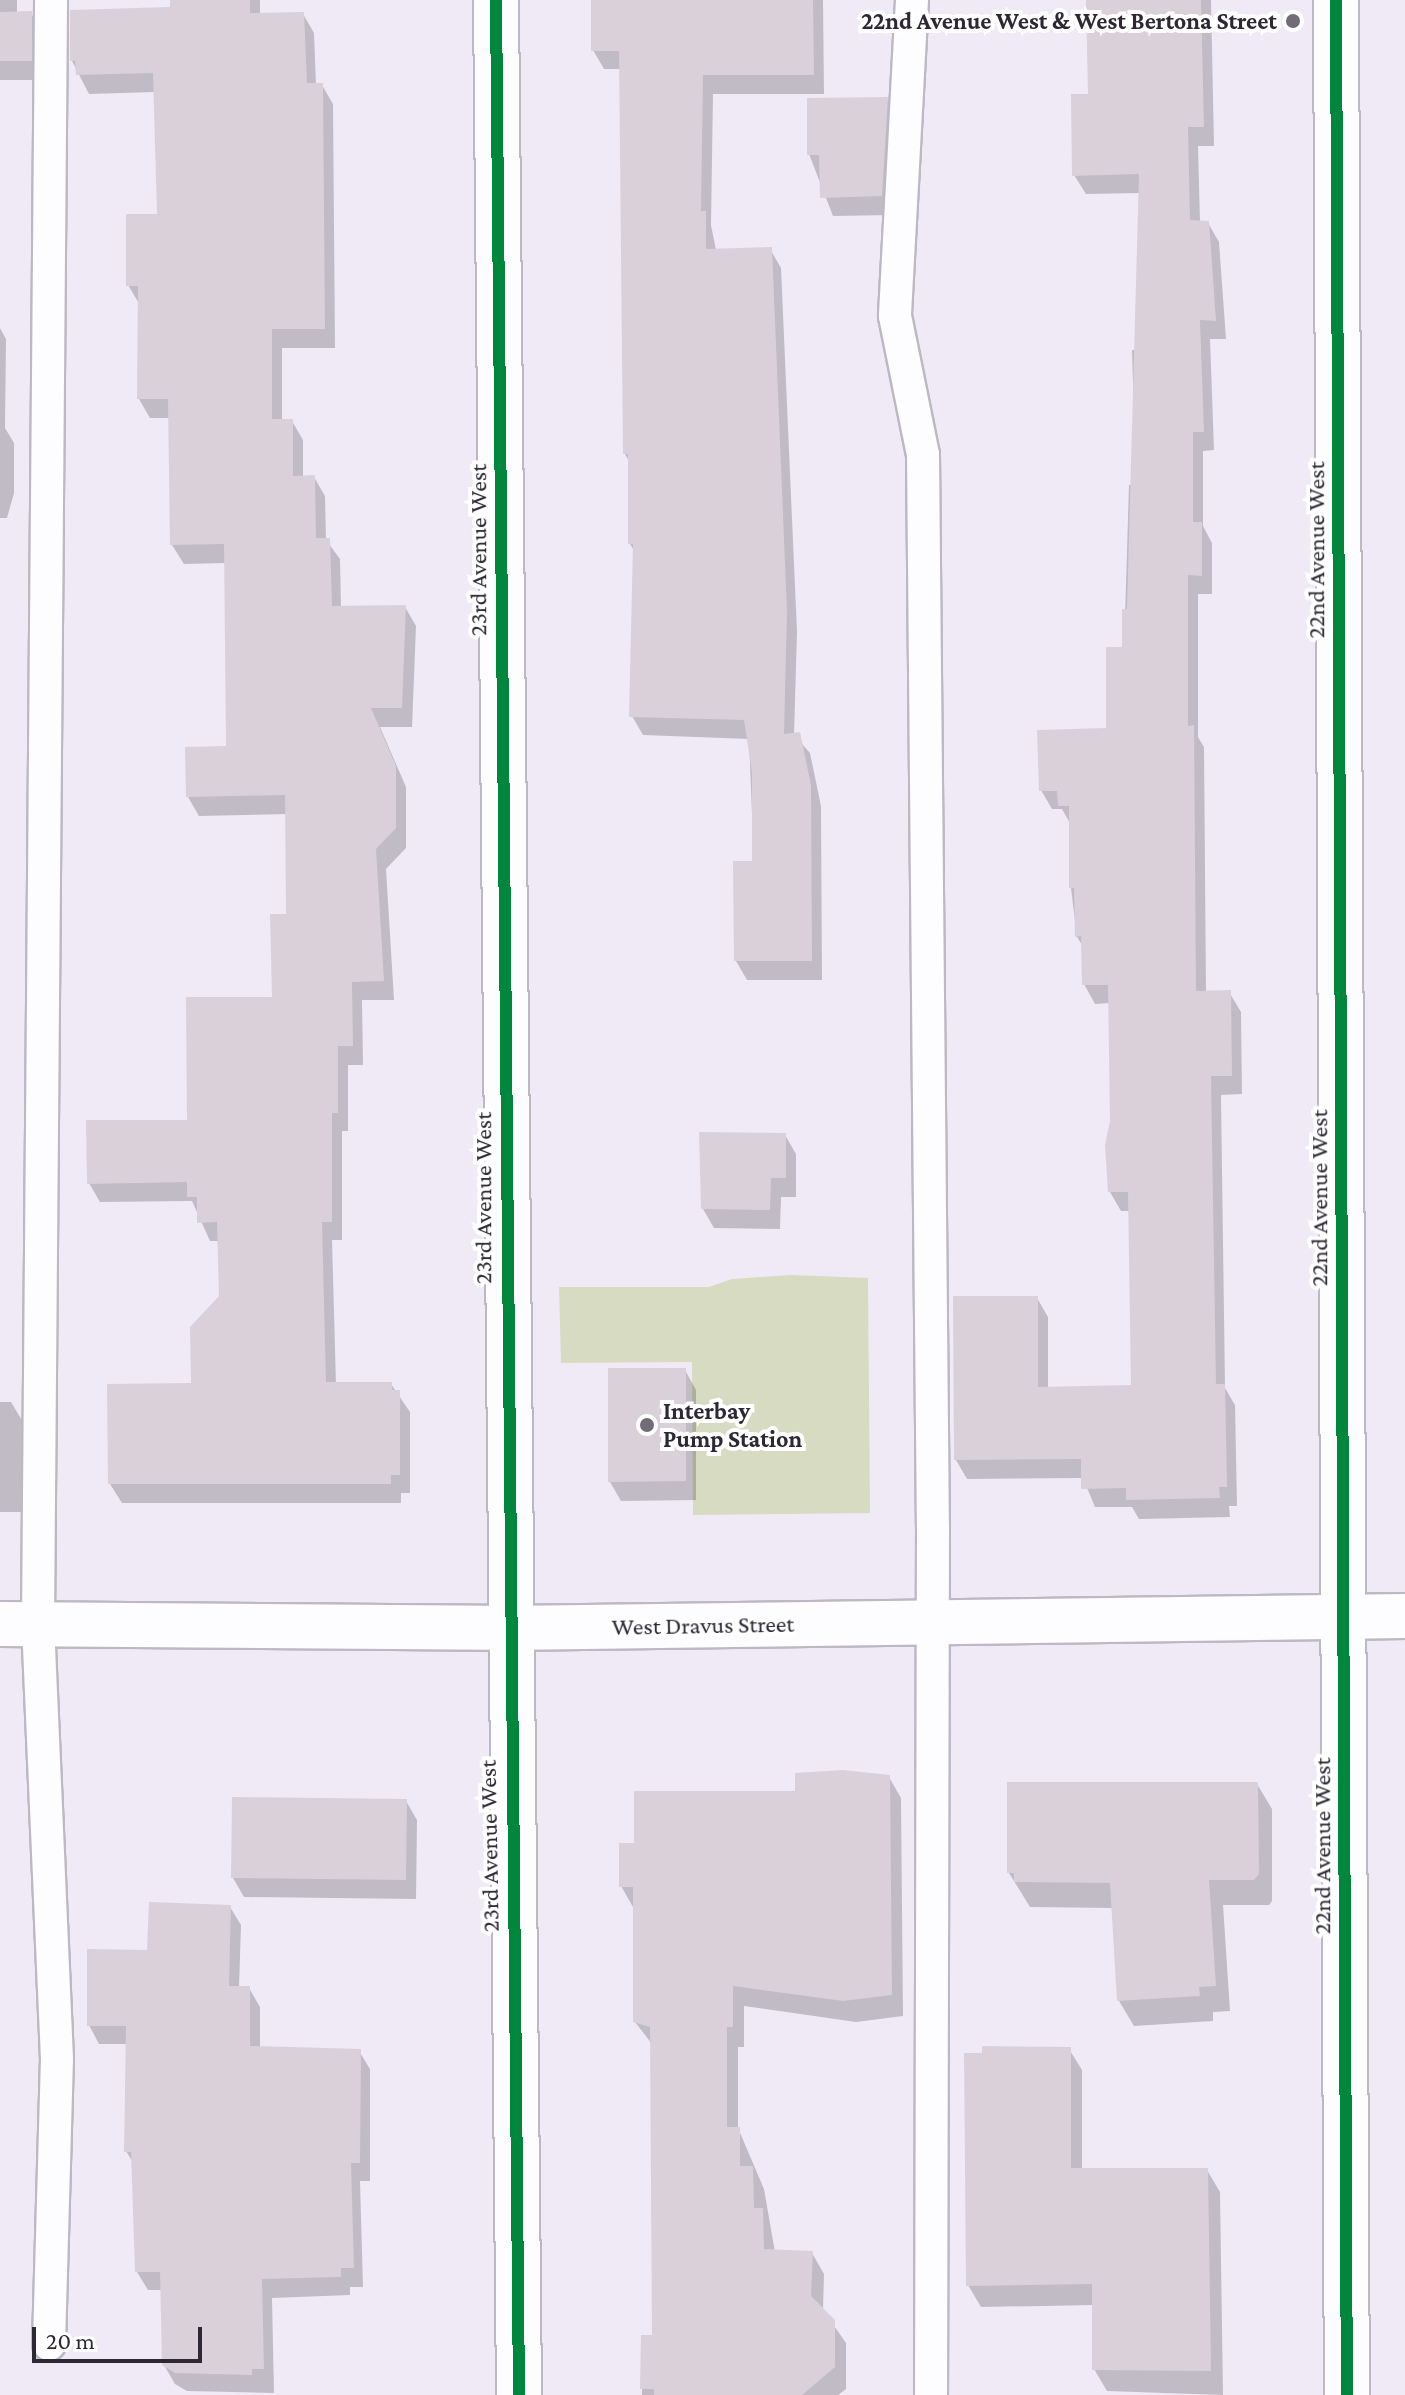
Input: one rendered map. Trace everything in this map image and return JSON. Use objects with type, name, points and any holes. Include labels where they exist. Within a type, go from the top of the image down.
[{"type":"street","name":"23rd Avenue West","points":[[496,0],[508,1628],[519,2395]]},
{"type":"street","name":"22nd Avenue West","points":[[1336,0],[1347,2395]]},
{"type":"street","name":"West Dravus Street","points":[[19,1624],[508,1628],[1405,1616]]},
{"type":"lane","points":[[49,2344],[57,2059],[19,1624],[51,0]]},
{"type":"lane","points":[[912,0],[895,316],[923,455],[933,1622],[931,2395]]},
{"type":"green space","points":[[791,1275],[868,1278],[870,1513],[693,1515],[692,1362],[561,1363],[559,1287],[709,1287],[732,1279]]},
{"type":"building","points":[[170,0],[250,0],[250,13],[304,12],[307,83],[323,83],[325,329],[272,329],[272,419],[293,419],[293,476],[315,475],[316,538],[330,538],[332,606],[406,605],[402,708],[371,708],[396,766],[396,828],[376,849],[384,981],[352,982],[353,1046],[338,1046],[338,1113],[332,1113],[332,1222],[322,1222],[326,1382],[392,1382],[392,1390],[400,1390],[400,1475],[391,1475],[391,1484],[108,1484],[107,1384],[191,1383],[190,1327],[219,1296],[217,1222],[197,1223],[197,1197],[187,1197],[187,1182],[87,1184],[86,1120],[187,1120],[186,997],[272,997],[270,914],[286,914],[285,795],[186,797],[185,747],[226,746],[224,544],[170,545],[168,399],[137,399],[138,286],[126,286],[126,214],[157,214],[153,73],[76,75],[75,61],[70,61],[70,10],[170,7]]},
{"type":"building","points":[[591,0],[813,0],[814,75],[703,75],[701,211],[706,211],[706,249],[772,247],[787,612],[784,734],[800,732],[811,785],[812,961],[734,961],[733,861],[752,861],[752,773],[744,720],[629,717],[633,544],[628,544],[628,454],[623,454],[619,51],[591,51]]},
{"type":"building","points":[[1086,0],[1201,0],[1204,127],[1188,127],[1190,220],[1209,221],[1216,321],[1200,320],[1204,432],[1193,432],[1193,522],[1202,522],[1202,576],[1188,575],[1188,726],[1194,725],[1196,991],[1231,990],[1232,1076],[1211,1076],[1216,1384],[1225,1384],[1227,1487],[1219,1487],[1220,1498],[1126,1500],[1126,1488],[1081,1489],[1081,1459],[954,1460],[953,1296],[1038,1296],[1038,1387],[1131,1385],[1128,1192],[1108,1192],[1105,1145],[1110,1121],[1108,985],[1082,985],[1081,936],[1075,937],[1074,888],[1069,888],[1069,806],[1058,806],[1057,791],[1039,791],[1037,730],[1106,728],[1106,647],[1122,647],[1122,609],[1127,609],[1139,174],[1072,176],[1071,94],[1088,94]]},
{"type":"building","points":[[32,11],[32,61],[0,61],[0,12]]},
{"type":"building","points":[[888,97],[882,196],[820,198],[819,155],[807,155],[807,98]]},
{"type":"building","points":[[699,1132],[786,1133],[786,1178],[771,1178],[770,1210],[701,1209]]},
{"type":"building","name":"Interbay Pump Station","points":[[608,1368],[686,1368],[686,1481],[608,1482]]},
{"type":"building","points":[[843,1770],[890,1775],[892,1995],[843,2001],[733,1986],[733,2027],[727,2027],[727,2127],[740,2127],[740,2166],[753,2166],[754,2208],[763,2208],[764,2249],[813,2251],[811,2296],[835,2320],[835,2367],[802,2395],[654,2395],[654,2389],[640,2389],[641,2335],[652,2335],[650,2027],[633,2022],[633,1887],[619,1887],[619,1843],[634,1843],[634,1791],[795,1791],[795,1773]]},
{"type":"building","points":[[1007,1782],[1258,1782],[1259,1874],[1254,1880],[1209,1880],[1216,1986],[1199,1987],[1200,1996],[1117,2001],[1110,1883],[1014,1882],[1014,1873],[1007,1873]]},
{"type":"building","points":[[232,1797],[407,1799],[406,1880],[231,1878]]},
{"type":"building","points":[[149,1902],[231,1905],[229,1986],[250,1986],[250,2046],[361,2049],[360,2163],[351,2163],[354,2268],[341,2268],[341,2277],[262,2279],[264,2369],[252,2369],[252,2375],[175,2373],[162,2365],[160,2272],[135,2272],[131,2152],[124,2152],[126,2026],[87,2026],[87,1949],[147,1950]]},
{"type":"building","points":[[982,2046],[1071,2047],[1071,2168],[1208,2168],[1211,2371],[1092,2370],[1092,2284],[966,2286],[964,2053],[982,2053]]},
{"type":"cycle path","points":[[496,0],[519,2395]]},
{"type":"cycle path","points":[[1336,0],[1347,2395]]},
{"type":"place","name":"22nd Avenue West & West Bertona Street","points":[[1293,21]]},
{"type":"place","name":"Interbay Pump Station","points":[[647,1425]]}]
